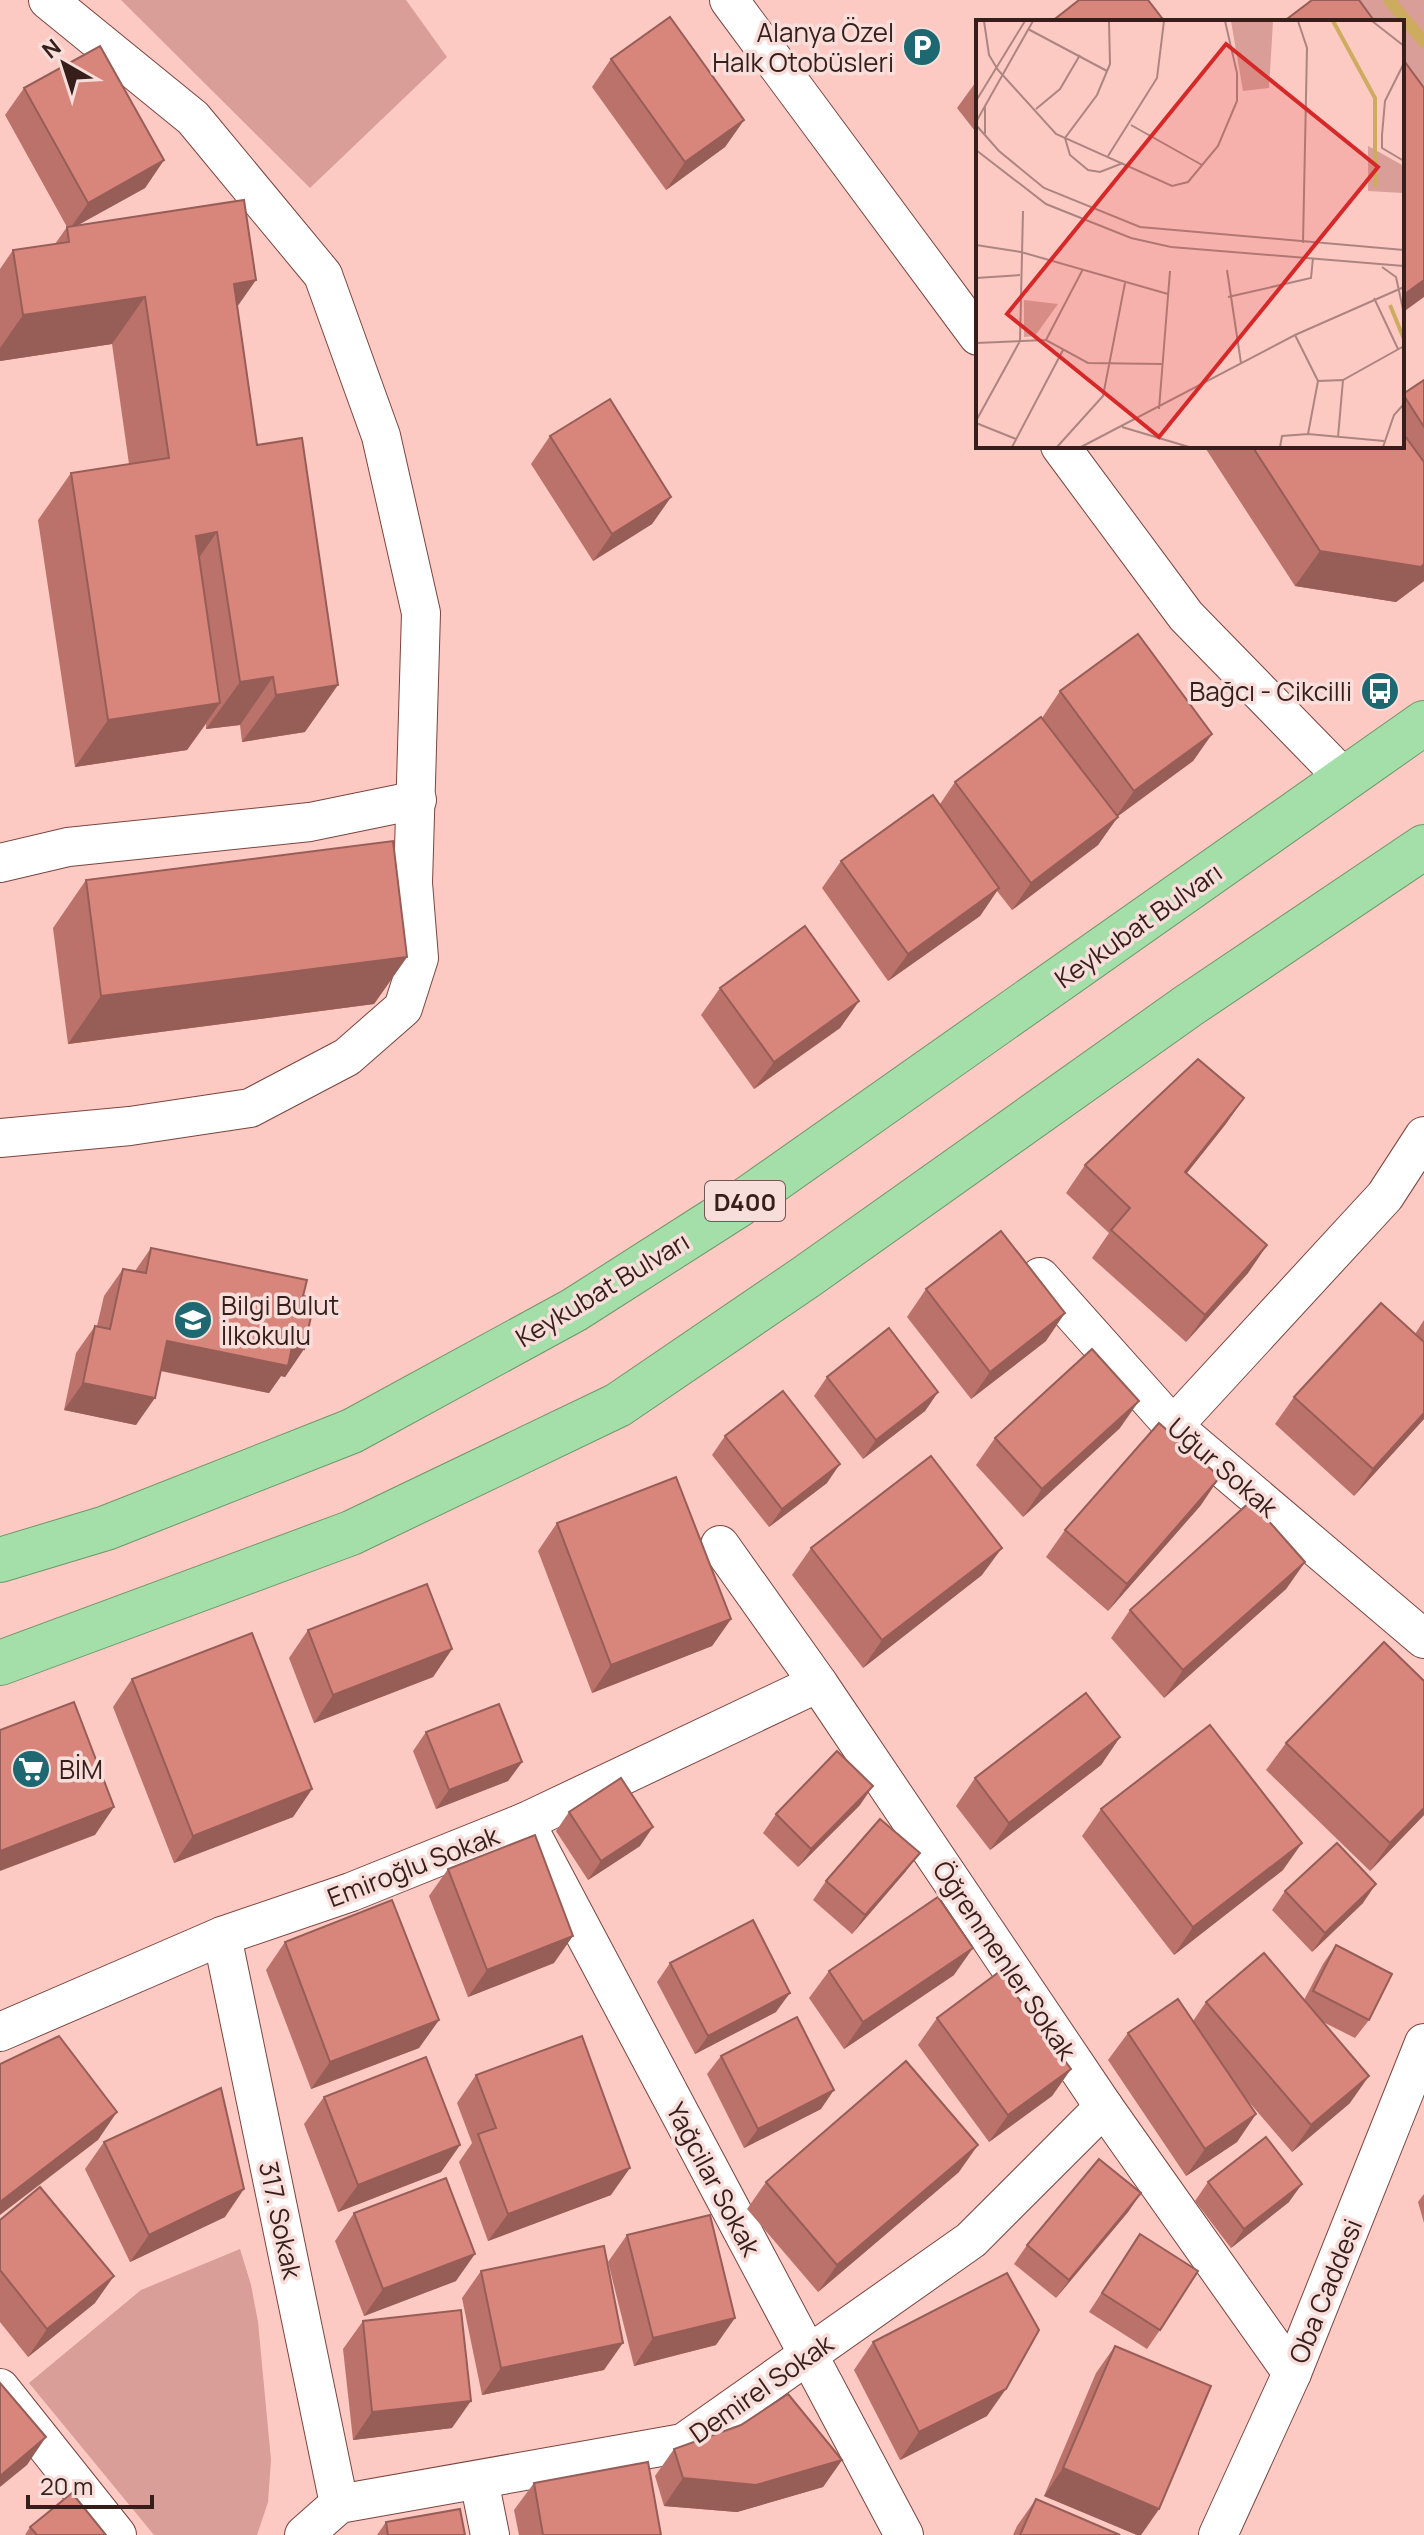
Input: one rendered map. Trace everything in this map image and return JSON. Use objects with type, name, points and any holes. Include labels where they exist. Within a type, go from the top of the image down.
[{"type":"highway","name":"Keykubat Bulvarı","points":[[0,1560],[106,1528],[352,1431],[574,1310],[753,1196],[1424,723]]},
{"type":"highway","points":[[0,1663],[351,1533],[618,1405],[806,1277],[1188,1006],[1424,847]]},
{"type":"street","points":[[0,1138],[130,1126],[250,1108],[347,1057],[403,1008],[419,958],[413,883],[421,613],[381,436],[323,275],[193,118],[48,0]]},
{"type":"street","points":[[729,0],[976,333]]},
{"type":"street","points":[[1061,448],[1186,616],[1345,779]]},
{"type":"street","points":[[0,863],[68,847],[310,822],[417,800]]},
{"type":"street","points":[[1173,1426],[1385,1196],[1424,1136]]},
{"type":"street","name":"Uğur Sokak","points":[[1040,1277],[1173,1426],[1424,1639]]},
{"type":"street","name":"Öğrenmenler Sokak","points":[[720,1545],[818,1683],[1104,2107],[1292,2373]]},
{"type":"street","name":"Emiroğlu Sokak","points":[[0,2032],[222,1936],[351,1892],[525,1822],[818,1683]]},
{"type":"street","name":"Yağcilar Sokak","points":[[525,1822],[904,2535]]},
{"type":"street","name":"317. Sokak","points":[[222,1936],[339,2504]]},
{"type":"street","name":"Oba Caddesi","points":[[1218,2535],[1292,2373],[1424,2043]]},
{"type":"street","name":"Demirel Sokak","points":[[339,2504],[683,2443],[971,2240],[1104,2107]]},
{"type":"street","points":[[0,2388],[117,2535]]},
{"type":"street","points":[[479,2480],[490,2535]]},
{"type":"street","points":[[304,2535],[339,2504]]},
{"type":"shaded area","points":[[121,0],[406,0],[447,57],[310,188]]},
{"type":"shaded area","points":[[1331,0],[1424,0],[1424,114],[1404,89],[1404,20],[1347,20]]},
{"type":"shaded area","points":[[240,2249],[258,2322],[271,2460],[268,2502],[257,2535],[154,2535],[29,2383],[141,2290]]},
{"type":"building","points":[[1079,0],[1148,0],[1163,20],[1054,20]]},
{"type":"building","points":[[1312,0],[1359,0],[1374,20],[1286,20]]},
{"type":"building","points":[[670,17],[744,120],[685,162],[611,59]]},
{"type":"building","points":[[100,46],[164,160],[88,203],[24,88]]},
{"type":"building","points":[[1404,61],[1424,88],[1424,280],[1404,295]]},
{"type":"building","points":[[244,200],[256,280],[234,284],[257,445],[302,438],[338,685],[276,695],[273,677],[240,682],[217,532],[196,536],[220,703],[108,720],[71,473],[169,458],[145,297],[23,315],[13,250],[69,242],[67,227]]},
{"type":"building","points":[[1424,380],[1424,427],[1404,396]]},
{"type":"building","points":[[610,399],[671,497],[612,534],[550,436]]},
{"type":"building","points":[[1404,435],[1424,462],[1424,564],[1421,567],[1320,551],[1253,448],[1404,448]]},
{"type":"building","points":[[1138,634],[1212,734],[1134,791],[1060,691]]},
{"type":"building","points":[[1041,717],[1118,817],[1031,883],[955,782]]},
{"type":"building","points":[[933,795],[999,888],[908,954],[841,861]]},
{"type":"building","points":[[393,841],[407,957],[101,996],[86,880]]},
{"type":"building","points":[[805,926],[859,1001],[774,1062],[720,988]]},
{"type":"building","points":[[1198,1059],[1244,1098],[1185,1172],[1267,1245],[1205,1315],[1111,1230],[1130,1208],[1085,1165]]},
{"type":"building","points":[[1001,1231],[1065,1313],[990,1372],[926,1289]]},
{"type":"building","points":[[151,1248],[307,1280],[303,1296],[315,1298],[304,1349],[292,1347],[288,1366],[167,1341],[155,1398],[83,1383],[95,1326],[110,1329],[123,1269],[146,1273]]},
{"type":"building","points":[[1381,1303],[1424,1342],[1424,1413],[1373,1469],[1294,1397]]},
{"type":"building","points":[[889,1328],[938,1392],[876,1440],[827,1377]]},
{"type":"building","points":[[1092,1349],[1139,1401],[1042,1489],[995,1438]]},
{"type":"building","points":[[783,1391],[840,1464],[782,1509],[725,1436]]},
{"type":"building","points":[[1159,1423],[1220,1477],[1127,1584],[1065,1530]]},
{"type":"building","points":[[931,1456],[1002,1548],[882,1640],[811,1548]]},
{"type":"building","points":[[676,1477],[731,1619],[611,1665],[557,1523]]},
{"type":"building","points":[[1251,1501],[1305,1562],[1183,1670],[1130,1610]]},
{"type":"building","points":[[427,1584],[452,1649],[333,1695],[308,1630]]},
{"type":"building","points":[[252,1633],[312,1789],[193,1836],[132,1679]]},
{"type":"building","points":[[1384,1642],[1424,1681],[1424,1808],[1390,1843],[1286,1743]]},
{"type":"building","points":[[1086,1693],[1120,1737],[1009,1823],[975,1778]]},
{"type":"building","points":[[74,1702],[114,1807],[0,1851],[0,1730]]},
{"type":"building","points":[[499,1704],[522,1762],[449,1790],[426,1732]]},
{"type":"building","points":[[1210,1725],[1302,1843],[1193,1927],[1101,1809]]},
{"type":"building","points":[[837,1751],[873,1786],[811,1849],[776,1814]]},
{"type":"building","points":[[621,1778],[653,1827],[601,1861],[569,1812]]},
{"type":"building","points":[[880,1819],[920,1853],[865,1915],[826,1881]]},
{"type":"building","points":[[535,1835],[573,1936],[487,1970],[448,1869]]},
{"type":"building","points":[[1337,1843],[1376,1884],[1325,1933],[1285,1891]]},
{"type":"building","points":[[938,1897],[973,1948],[863,2022],[829,1971]]},
{"type":"building","points":[[392,1900],[439,2020],[330,2062],[285,1942]]},
{"type":"building","points":[[753,1920],[790,1993],[708,2036],[670,1963]]},
{"type":"building","points":[[1336,1945],[1392,1974],[1369,2020],[1313,1991]]},
{"type":"building","points":[[1264,1953],[1369,2076],[1311,2125],[1206,2002]]},
{"type":"building","points":[[999,1972],[1071,2069],[1008,2115],[937,2018]]},
{"type":"building","points":[[1178,1999],[1256,2114],[1205,2149],[1128,2033]]},
{"type":"building","points":[[797,2017],[834,2090],[758,2129],[721,2056]]},
{"type":"building","points":[[59,2036],[117,2112],[0,2202],[0,2064]]},
{"type":"building","points":[[582,2036],[630,2168],[508,2214],[478,2134],[496,2128],[476,2075]]},
{"type":"building","points":[[426,2057],[460,2145],[358,2185],[324,2097]]},
{"type":"building","points":[[906,2061],[978,2145],[837,2265],[766,2182]]},
{"type":"building","points":[[221,2088],[244,2189],[149,2235],[104,2142]]},
{"type":"building","points":[[1266,2137],[1302,2184],[1244,2229],[1208,2182]]},
{"type":"building","points":[[1099,2159],[1141,2193],[1069,2280],[1027,2245]]},
{"type":"building","points":[[446,2178],[475,2254],[383,2289],[354,2213]]},
{"type":"building","points":[[40,2187],[114,2276],[47,2329],[0,2270],[0,2220]]},
{"type":"building","points":[[710,2215],[735,2318],[653,2338],[627,2235]]},
{"type":"building","points":[[1140,2234],[1198,2271],[1160,2330],[1102,2293]]},
{"type":"building","points":[[604,2246],[623,2343],[501,2368],[481,2271]]},
{"type":"building","points":[[1007,2273],[1039,2330],[1006,2389],[919,2432],[873,2342]]},
{"type":"building","points":[[461,2310],[471,2401],[372,2412],[363,2321]]},
{"type":"building","points":[[1115,2346],[1211,2386],[1159,2509],[1063,2468]]},
{"type":"building","points":[[0,2383],[46,2437],[0,2476]]},
{"type":"building","points":[[788,2394],[842,2460],[756,2485],[683,2478],[674,2449],[741,2425]]},
{"type":"building","points":[[648,2462],[661,2535],[543,2535],[534,2483]]},
{"type":"building","points":[[72,2493],[106,2535],[37,2535],[30,2527]]},
{"type":"building","points":[[1036,2499],[1120,2535],[1020,2535]]},
{"type":"building","points":[[460,2509],[465,2535],[388,2535],[386,2522]]},
{"type":"waterway","points":[[1389,0],[1424,42]]},
{"type":"place","name":"Alanya Özel Halk Otobüsleri","points":[[922,47]]},
{"type":"place","name":"Bağcı - Cikcilli","points":[[1380,691]]},
{"type":"place","name":"Bilgi Bulut İlkokulu","points":[[193,1320]]},
{"type":"place","name":"BİM","points":[[31,1769]]}]
